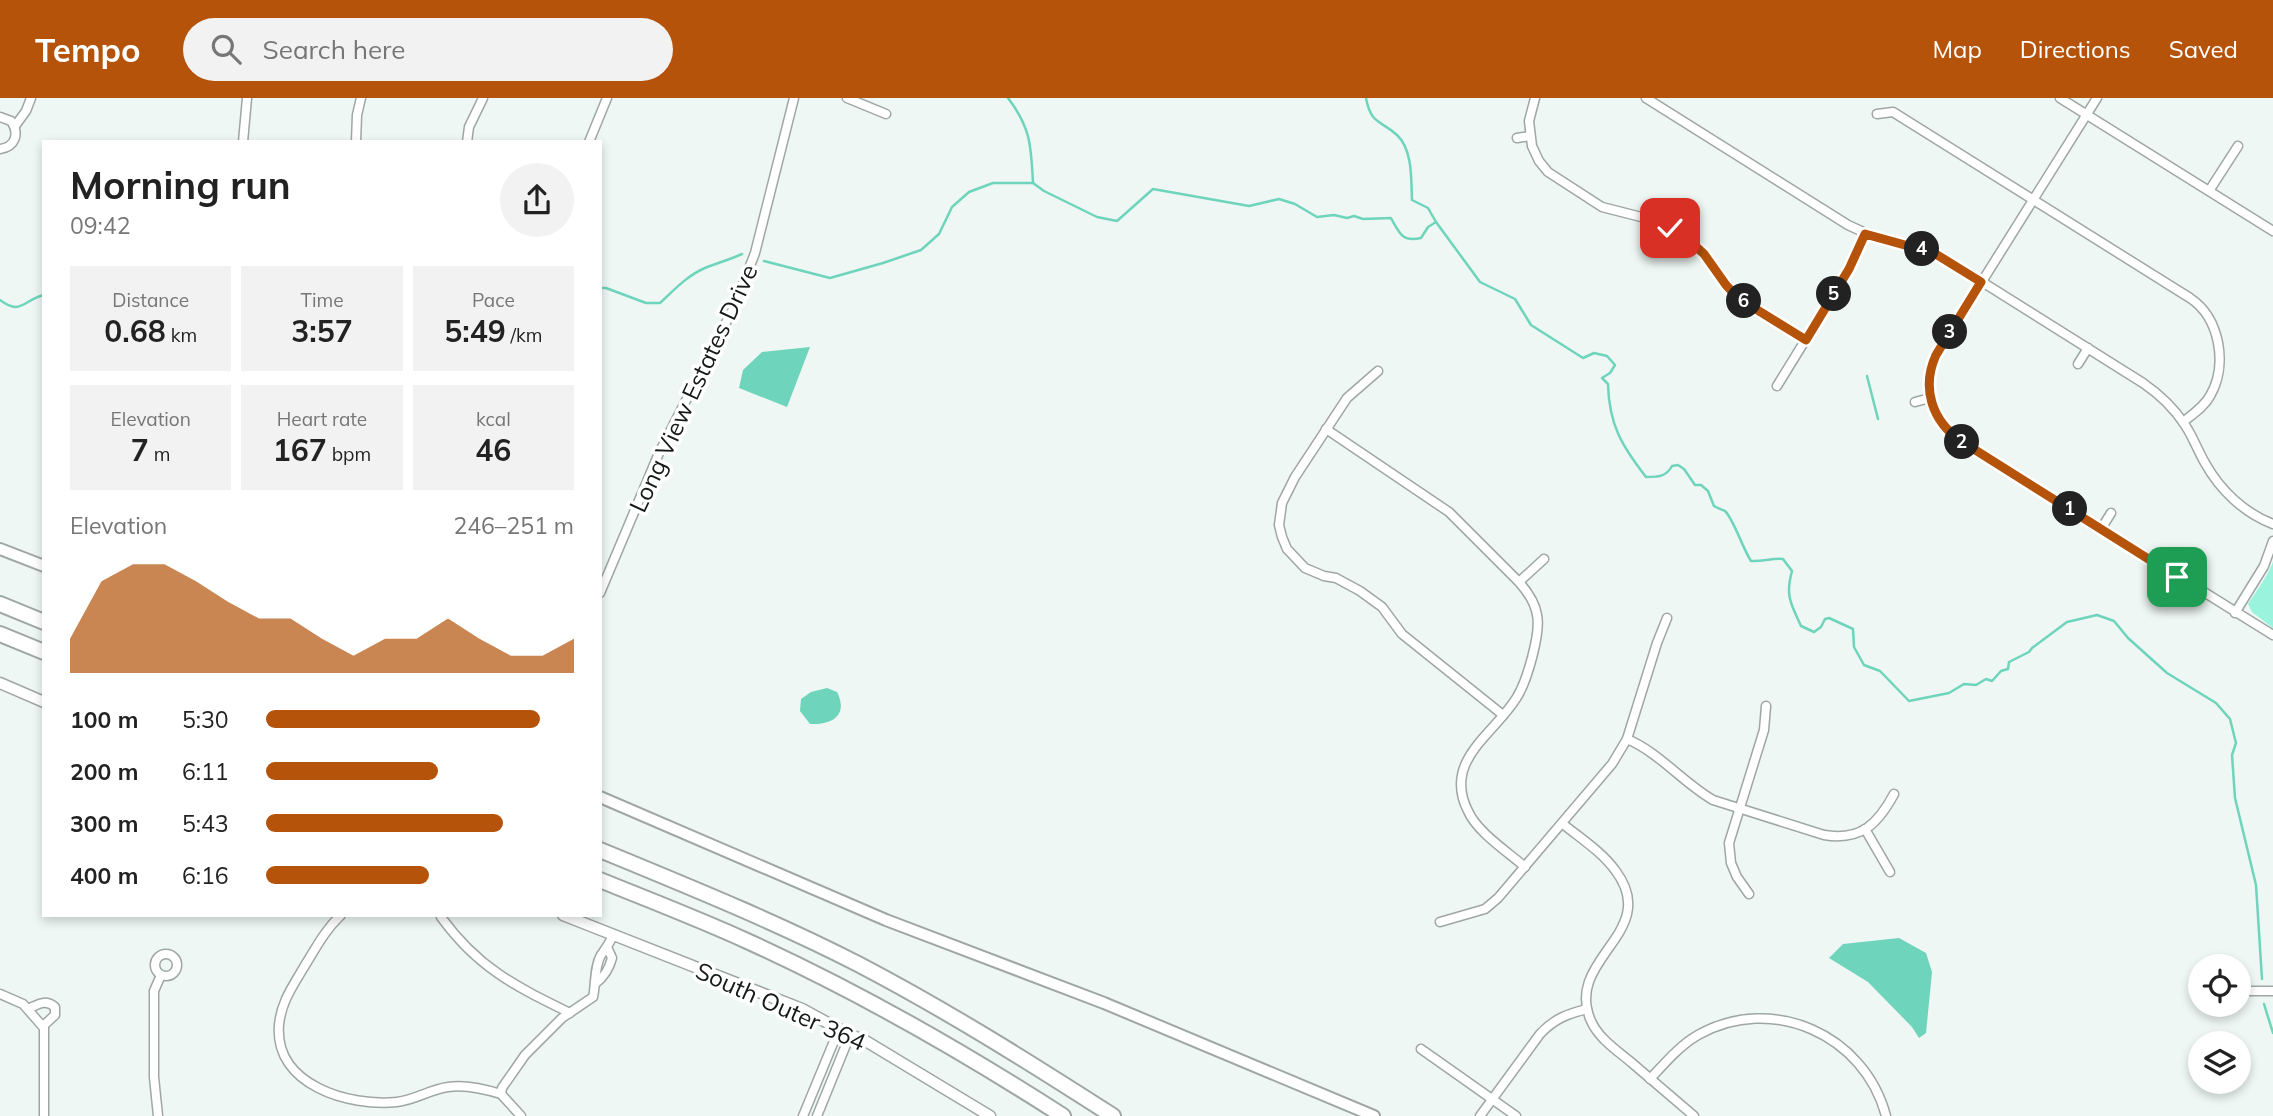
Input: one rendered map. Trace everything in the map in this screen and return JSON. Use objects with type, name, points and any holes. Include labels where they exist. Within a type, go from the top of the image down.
[{"type":"highway","points":[[0,604],[42,621]]},
{"type":"highway","points":[[0,634],[42,651]]},
{"type":"highway","points":[[602,851],[744,910],[856,963],[1005,1046],[1113,1116]]},
{"type":"highway","points":[[602,881],[747,941],[842,987],[939,1039],[1063,1116]]},
{"type":"main road","points":[[0,549],[42,565]]},
{"type":"main road","points":[[602,798],[886,920],[1104,1003],[1374,1116]]},
{"type":"street","points":[[15,126],[26,111],[31,98]]},
{"type":"street","points":[[243,140],[247,98]]},
{"type":"street","points":[[356,140],[361,98]]},
{"type":"street","points":[[467,140],[483,98]]},
{"type":"street","points":[[590,140],[607,98]]},
{"type":"street","name":"Long View Estates Drive","points":[[602,588],[659,453],[734,307],[747,275],[794,98]]},
{"type":"street","points":[[847,98],[886,114]]},
{"type":"street","points":[[1535,98],[1528,121],[1530,136],[1536,156],[1553,177],[1602,207],[1649,219],[1675,230],[1704,254],[1738,298],[1806,340]]},
{"type":"street","points":[[1646,98],[1865,234],[1934,253],[2154,391],[2183,422],[2205,463],[2224,490],[2250,512],[2273,524]]},
{"type":"street","points":[[2060,98],[2273,231]]},
{"type":"street","points":[[2097,98],[1934,360],[1929,381],[1930,398],[1939,421],[1955,437],[2273,635]]},
{"type":"street","points":[[1877,114],[1893,112],[2195,301],[2210,318],[2218,340],[2216,383],[2204,405],[2183,422]]},
{"type":"street","points":[[0,117],[7,118],[15,126],[16,137],[10,146],[0,149]]},
{"type":"street","points":[[1517,138],[1530,136]]},
{"type":"street","points":[[2209,191],[2238,146]]},
{"type":"street","points":[[1777,386],[1849,269],[1865,234]]},
{"type":"street","points":[[2078,364],[2088,348]]},
{"type":"street","points":[[1378,371],[1347,398],[1295,477],[1282,502],[1279,525],[1287,549],[1305,568],[1336,578],[1382,607],[1402,634],[1503,715]]},
{"type":"street","points":[[1915,402],[1930,398]]},
{"type":"street","points":[[1326,429],[1449,512],[1528,592],[1538,616],[1535,642],[1518,697],[1468,758],[1463,771],[1462,796],[1472,820],[1525,867]]},
{"type":"street","points":[[2101,529],[2111,513]]},
{"type":"street","points":[[2235,613],[2263,566],[2273,541]]},
{"type":"street","points":[[1519,582],[1544,559]]},
{"type":"street","points":[[1440,922],[1485,909],[1499,898],[1606,771],[1627,739],[1667,618]]},
{"type":"street","points":[[0,684],[42,701]]},
{"type":"street","points":[[1749,894],[1731,863],[1729,843],[1764,730],[1766,706]]},
{"type":"street","points":[[1627,739],[1650,750],[1713,800],[1835,837],[1866,829],[1884,813],[1894,794]]},
{"type":"street","points":[[1563,824],[1615,869],[1627,897],[1628,909],[1621,932],[1590,976],[1586,989],[1587,1009],[1598,1033],[1694,1116]]},
{"type":"street","points":[[1866,829],[1890,872]]},
{"type":"street","points":[[339,917],[319,939],[282,1004],[278,1035],[289,1064],[305,1081],[321,1090],[349,1098],[400,1101],[449,1087],[467,1087],[501,1094],[522,1116]]},
{"type":"street","points":[[440,917],[457,939],[491,970],[516,986],[570,1013]]},
{"type":"street","name":"South Outer 364","points":[[568,917],[802,1009],[863,1040],[990,1116]]},
{"type":"street","points":[[501,1094],[510,1075],[525,1055],[562,1017],[593,997],[596,983],[610,967],[612,958],[608,949],[613,935]]},
{"type":"street","points":[[158,1116],[155,991],[161,975]]},
{"type":"street","points":[[2251,991],[2273,991]]},
{"type":"street","points":[[0,994],[17,1000],[43,1026],[44,1116]]},
{"type":"street","points":[[28,1009],[44,1001],[55,1006],[55,1015],[43,1026]]},
{"type":"street","points":[[1480,1116],[1539,1034],[1551,1022],[1564,1015],[1587,1009]]},
{"type":"street","points":[[1650,1079],[1677,1050],[1709,1029],[1746,1019],[1788,1020],[1824,1034],[1852,1055],[1874,1084],[1886,1116]]},
{"type":"street","points":[[803,1116],[839,1029]]},
{"type":"street","points":[[817,1116],[850,1035]]},
{"type":"street","points":[[1421,1049],[1516,1116]]},
{"type":"shaded area","points":[[810,347],[787,407],[739,388],[743,370],[762,352]]},
{"type":"shaded area","points":[[2273,562],[2273,628],[2252,612],[2248,604]]},
{"type":"shaded area","points":[[827,688],[837,692],[841,707],[839,713],[831,721],[810,724],[800,711],[801,699],[811,692]]},
{"type":"shaded area","points":[[1899,938],[1926,953],[1932,972],[1926,1033],[1919,1038],[1912,1027],[1868,982],[1829,958],[1843,944]]},
{"type":"waterway","points":[[1008,98],[1016,109],[1028,138],[1033,183]]},
{"type":"waterway","points":[[1366,98],[1374,118],[1397,135],[1406,149],[1412,200],[1428,208],[1480,282],[1515,299],[1531,325],[1583,358],[1594,353],[1607,356],[1615,365],[1610,373],[1602,378],[1608,384],[1614,423],[1638,466],[1646,477],[1650,477],[1664,474],[1672,466],[1678,465],[1695,485],[1701,485],[1708,491],[1714,506],[1725,511],[1751,561],[1783,559],[1792,571],[1789,594],[1801,626],[1814,632],[1829,618],[1853,629],[1854,647],[1864,665],[1880,671],[1909,701],[1949,693],[1964,684],[1976,685],[1986,679],[1992,681],[2001,671],[2008,669],[2009,662],[2029,652],[2067,622],[2097,615],[2114,621],[2128,638],[2167,673],[2216,703],[2230,719],[2236,743],[2232,755],[2235,798],[2256,885],[2262,979]]},
{"type":"waterway","points":[[764,261],[830,278],[883,263],[921,250],[939,234],[952,207],[969,192],[993,183],[1033,183],[1097,217],[1117,221],[1153,189],[1249,206],[1279,199],[1295,204],[1317,217],[1334,215],[1363,219],[1391,218],[1399,232],[1410,239],[1421,238],[1428,227],[1436,222]]},
{"type":"waterway","points":[[602,288],[646,303],[660,303],[681,283],[699,271],[742,254]]},
{"type":"waterway","points":[[0,300],[7,305],[18,307],[42,296]]},
{"type":"waterway","points":[[1867,376],[1878,419]]},
{"type":"waterway","points":[[2264,1004],[2273,1033]]},
{"type":"route","points":[[1670,228],[1704,254],[1738,298],[1806,340],[1849,269],[1865,234],[1934,253],[1981,282],[1932,365],[1928,390],[1939,421],[1961,441],[2177,577]]}]
